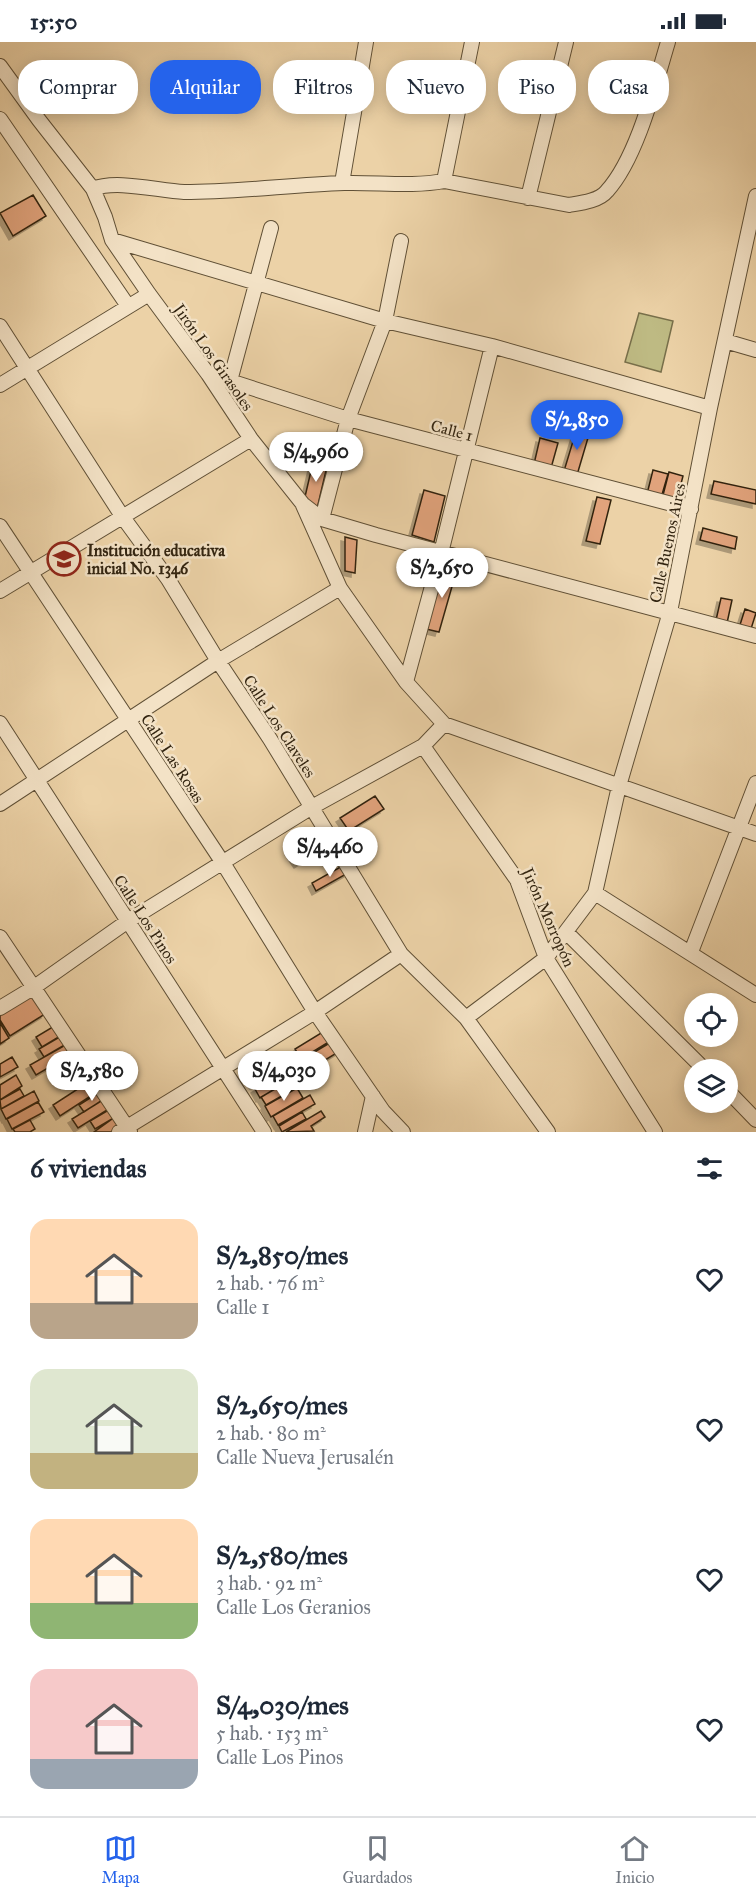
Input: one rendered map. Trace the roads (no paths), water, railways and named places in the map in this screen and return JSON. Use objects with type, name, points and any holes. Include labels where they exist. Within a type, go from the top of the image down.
[{"type":"street","points":[[342,183],[366,42]]},
{"type":"street","points":[[444,181],[472,42]]},
{"type":"street","points":[[528,198],[566,42]]},
{"type":"street","points":[[93,189],[107,186],[161,188],[177,192],[210,192],[342,183],[429,184],[444,181],[569,206],[587,202],[607,192],[617,179],[631,150],[668,42]]},
{"type":"street","name":"Jirón Los Girasoles","points":[[0,66],[93,189],[112,240],[149,294],[208,374],[250,439],[302,503],[340,588],[406,682],[444,724]]},
{"type":"street","points":[[0,119],[128,306]]},
{"type":"street","name":"Calle Buenos Aires","points":[[595,893],[618,786],[670,612],[710,408],[756,196]]},
{"type":"street","points":[[230,381],[271,228]]},
{"type":"street","points":[[112,240],[386,321],[492,346],[710,408]]},
{"type":"street","points":[[322,519],[348,419],[386,321],[401,241]]},
{"type":"street","points":[[0,385],[149,294]]},
{"type":"street","name":"Calle Los Claveles","points":[[0,326],[122,516],[168,579],[218,661],[270,739],[401,954],[466,1018],[548,1132]]},
{"type":"street","points":[[725,341],[756,350]]},
{"type":"street","points":[[406,682],[441,553],[492,346]]},
{"type":"street","name":"Calle 1","points":[[208,374],[348,419],[691,509]]},
{"type":"street","points":[[0,591],[250,439]]},
{"type":"street","points":[[302,503],[322,519],[441,553],[756,636]]},
{"type":"street","name":"Calle Las Rosas","points":[[0,526],[223,863],[315,1012]]},
{"type":"street","points":[[0,804],[218,661],[340,588]]},
{"type":"street","name":"Calle Los Pinos","points":[[0,723],[264,1132]]},
{"type":"street","points":[[0,1008],[33,988],[128,921],[312,807],[423,746],[444,724],[756,834]]},
{"type":"street","name":"Jirón Morropón","points":[[423,746],[517,880],[546,958],[655,1132]]},
{"type":"street","points":[[691,952],[756,783]]},
{"type":"street","points":[[466,1018],[546,958],[595,893],[756,995]]},
{"type":"street","points":[[566,932],[694,1059]]},
{"type":"street","points":[[0,937],[125,1130],[315,1012],[401,954]]},
{"type":"street","points":[[315,1012],[383,1111],[403,1132]]},
{"type":"street","points":[[365,1132],[373,1096]]},
{"type":"street","points":[[738,1101],[756,1120]]},
{"type":"place","name":"Institución educativa inicial No. 1346","points":[[64,559]]}]
